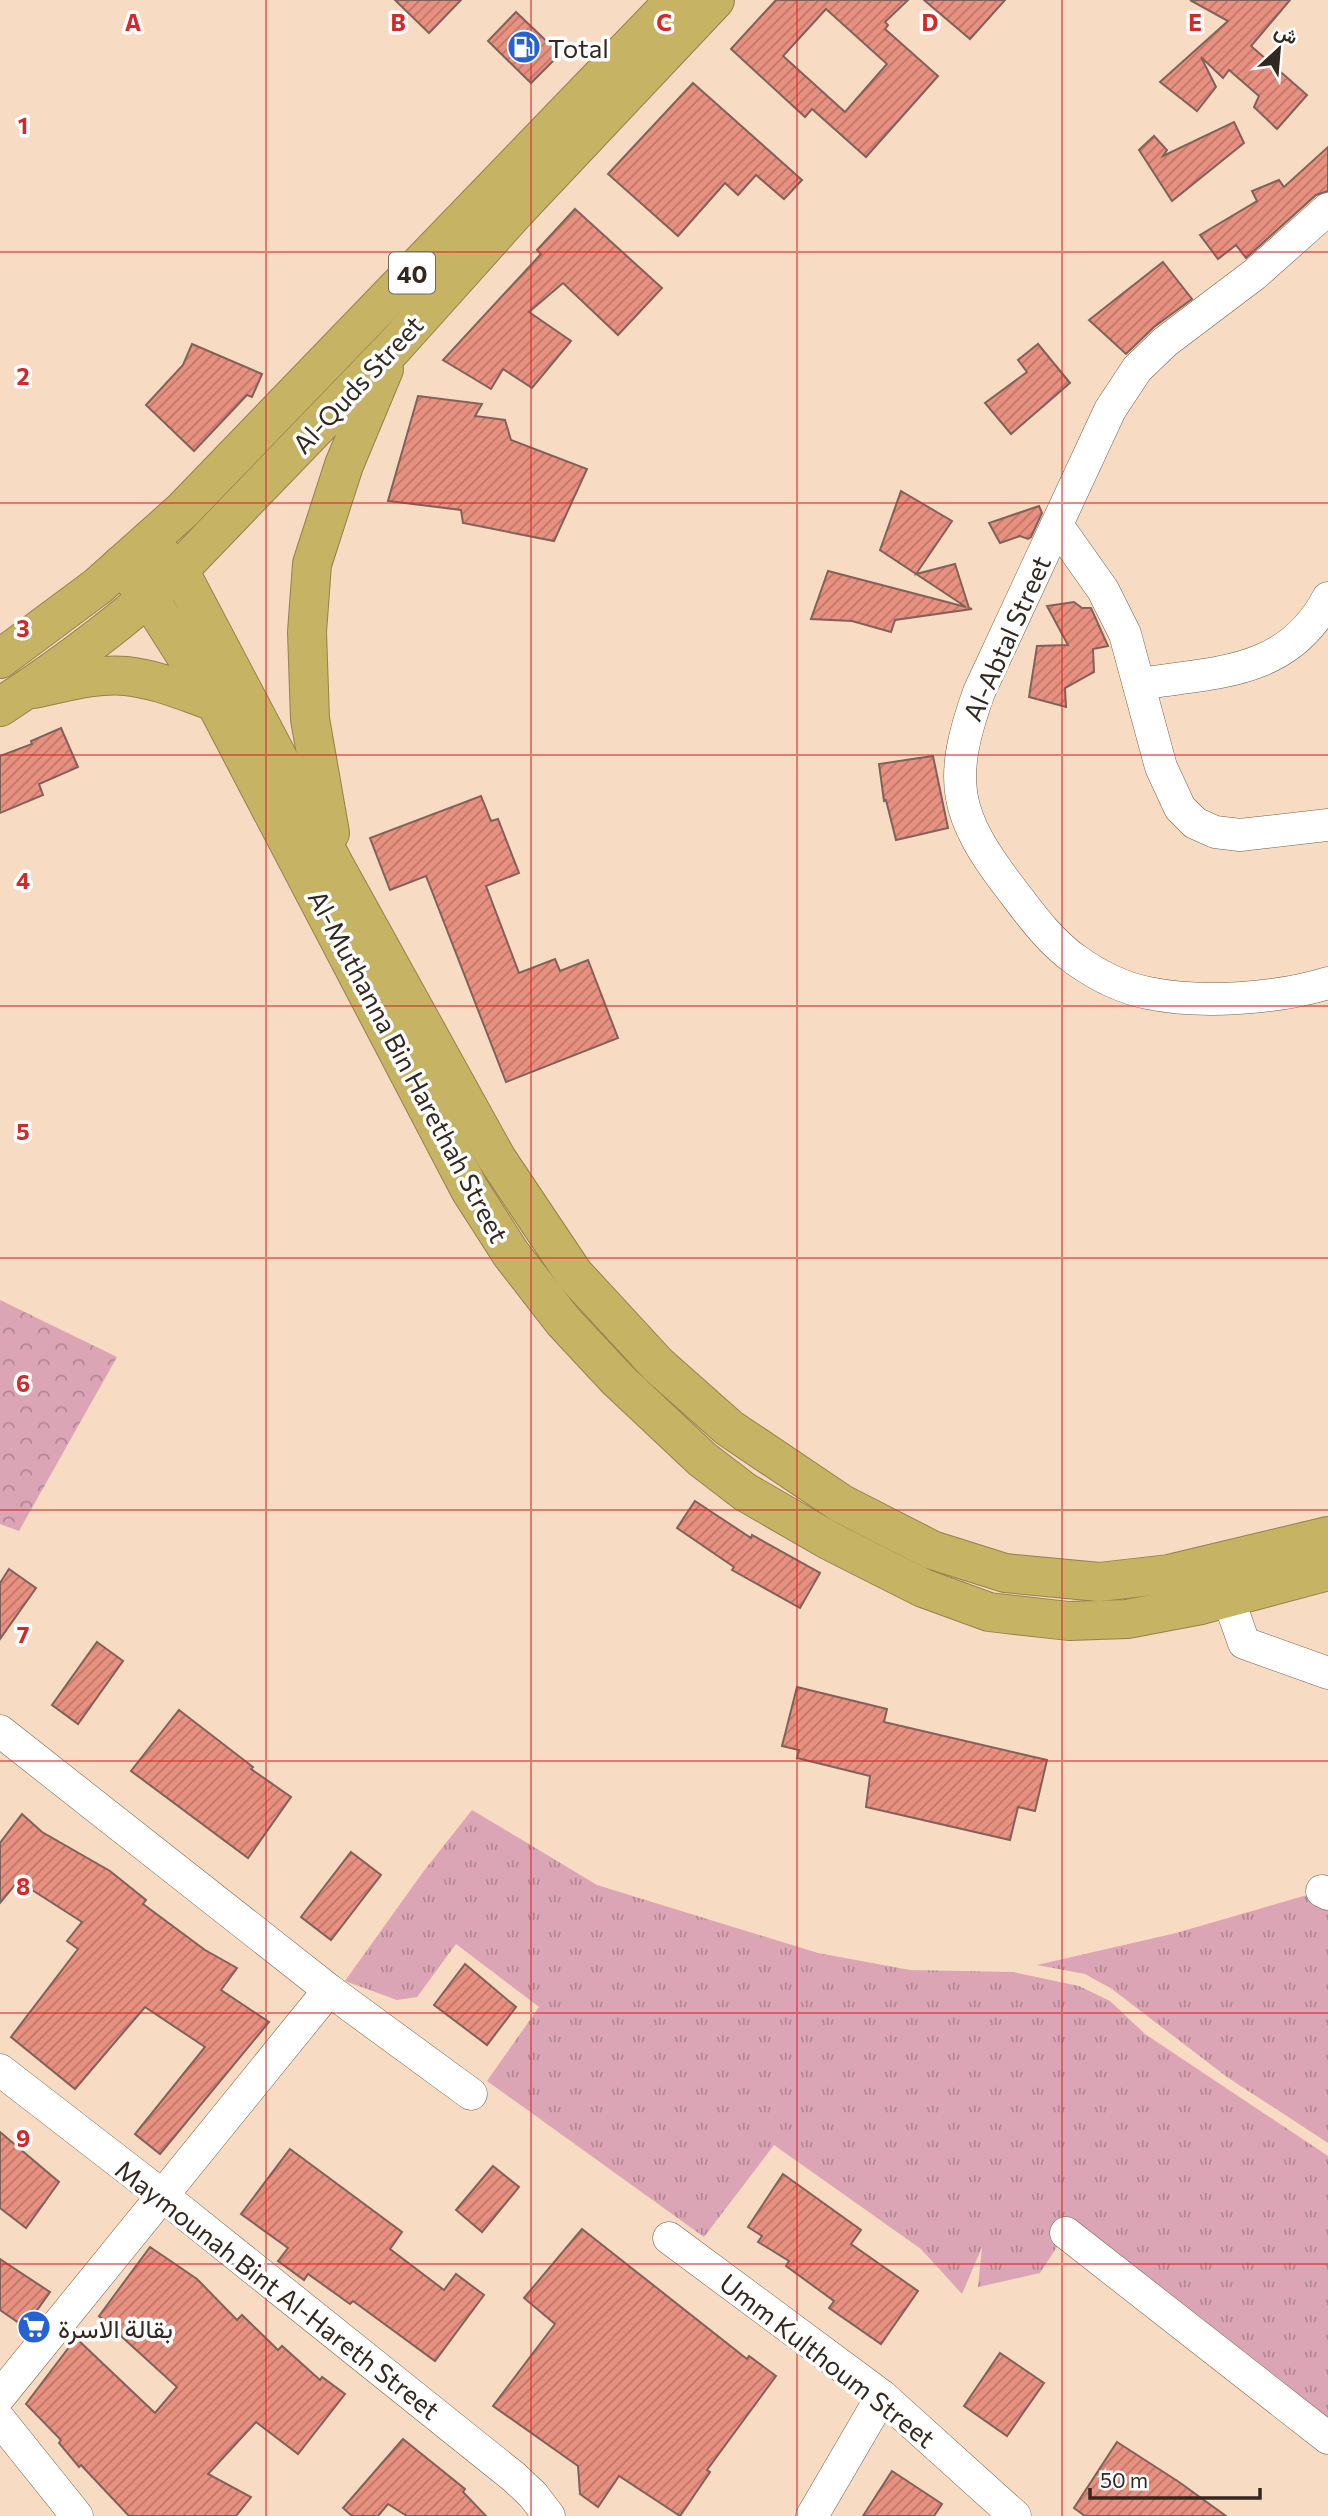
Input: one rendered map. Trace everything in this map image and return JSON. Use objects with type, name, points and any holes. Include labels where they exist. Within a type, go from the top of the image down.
[{"type":"highway","name":"Al-Quds Street","points":[[0,659],[98,586],[183,510],[676,0]]},
{"type":"highway","name":"Al-Quds Street","points":[[13,699],[149,598],[179,570],[394,347],[516,211],[715,0]]},
{"type":"highway","points":[[335,866],[310,719],[307,632],[312,564],[344,465],[394,347]]},
{"type":"highway","name":"Al-Muthanna Bin Harethah Street","points":[[134,554],[179,570],[335,866],[497,1159],[574,1274],[658,1365],[719,1419],[842,1504],[932,1549],[1005,1573],[1099,1582],[1169,1574],[1328,1536]]},
{"type":"highway","name":"Al-Muthanna Bin Harethah Street","points":[[134,554],[149,598],[215,702],[463,1178],[504,1244],[563,1321],[618,1380],[702,1459],[745,1492],[830,1541],[923,1588],[989,1612],[1069,1621],[1127,1619],[1227,1598],[1328,1571]]},
{"type":"highway","points":[[13,699],[78,680],[124,676],[150,680],[215,702]]},
{"type":"street","name":"Al-Abtal Street","points":[[1328,209],[1255,274],[1165,342],[1137,369],[1110,410],[979,692],[965,730],[960,760],[960,791],[968,825],[996,869],[1041,927],[1074,959],[1108,980],[1148,993],[1247,999],[1309,989],[1328,983]]},
{"type":"street","points":[[1057,525],[1103,590],[1125,634],[1150,733],[1168,786],[1180,808],[1195,823],[1215,832],[1240,835],[1328,825]]},
{"type":"street","points":[[1139,684],[1252,665],[1276,655],[1297,640],[1314,621],[1328,598]]},
{"type":"street","points":[[1227,1598],[1244,1643],[1328,1673]]},
{"type":"street","points":[[0,1731],[329,1990],[471,2094]]},
{"type":"street","points":[[0,2396],[329,1990]]},
{"type":"street","name":"Maymounah Bint Al-Hareth Street","points":[[0,2070],[163,2196],[514,2477],[533,2495],[549,2516]]},
{"type":"street","points":[[1066,2233],[1328,2438]]},
{"type":"street","name":"Umm Kulthoum Street","points":[[668,2238],[882,2396],[1015,2516]]},
{"type":"street","points":[[812,2516],[882,2396]]},
{"type":"street","points":[[0,2420],[77,2516]]},
{"type":"green space","points":[[0,1300],[117,1357],[19,1531],[0,1524]]},
{"type":"green space","points":[[472,1810],[597,1885],[818,1953],[910,1970],[1013,1972],[1079,1986],[1110,2001],[1145,2034],[1328,2156],[1328,2428],[1066,2233],[1040,2273],[978,2287],[982,2247],[962,2294],[921,2249],[774,2145],[704,2237],[487,2081],[539,2007],[456,1944],[417,1997],[397,2000],[345,1981],[423,1872]]},
{"type":"green space","points":[[1328,1889],[1328,2143],[1227,2077],[1112,1989],[1085,1974],[1037,1965],[1176,1933]]},
{"type":"building","points":[[395,0],[461,0],[429,33]]},
{"type":"building","points":[[776,0],[908,0],[885,22],[888,25],[885,29],[938,76],[866,157],[812,109],[805,117],[731,49]],"holes":[[[826,9],[887,64],[845,112],[783,56]]]},
{"type":"building","points":[[924,0],[1005,0],[970,39]]},
{"type":"building","points":[[1190,0],[1290,0],[1251,46],[1307,95],[1277,129],[1254,107],[1259,96],[1229,70],[1223,78],[1201,57],[1216,87],[1197,111],[1160,82],[1228,21]]},
{"type":"building","name":"Total","points":[[516,12],[560,54],[531,83],[488,41]]},
{"type":"building","points":[[693,83],[802,180],[784,199],[756,175],[738,195],[725,183],[678,236],[608,174]]},
{"type":"building","points":[[1234,122],[1244,143],[1172,201],[1139,150],[1154,136],[1167,150],[1163,156]]},
{"type":"building","points":[[1328,147],[1328,191],[1316,195],[1246,258],[1236,245],[1218,259],[1200,235],[1257,201],[1252,191],[1279,180],[1284,187]]},
{"type":"building","points":[[575,209],[662,288],[618,335],[563,283],[529,312],[571,341],[532,388],[503,369],[491,389],[443,360],[541,254],[537,250]]},
{"type":"building","points":[[1163,262],[1192,299],[1154,327],[1126,354],[1089,320]]},
{"type":"building","points":[[192,344],[262,374],[252,397],[247,395],[194,451],[146,405],[183,365]]},
{"type":"building","points":[[1038,344],[1070,383],[1011,434],[985,403],[1027,372],[1018,360]]},
{"type":"building","points":[[418,396],[482,404],[475,416],[505,420],[511,440],[587,469],[554,541],[463,523],[461,510],[388,501]]},
{"type":"building","points":[[901,491],[952,521],[916,574],[880,550]]},
{"type":"building","points":[[1039,506],[1042,513],[1031,537],[1028,539],[1020,536],[1000,543],[989,523]]},
{"type":"building","points":[[955,564],[969,608],[972,609],[895,620],[891,632],[852,621],[811,619],[828,571],[966,607],[916,574]]},
{"type":"building","points":[[1074,602],[1082,608],[1091,608],[1108,646],[1093,649],[1094,672],[1065,688],[1066,707],[1029,697],[1037,646],[1068,645],[1047,606]]},
{"type":"building","points":[[61,728],[78,767],[39,784],[43,795],[0,813],[0,756],[32,744],[31,741]]},
{"type":"building","points":[[933,756],[948,828],[896,840],[886,800],[884,801],[879,764]]},
{"type":"building","points":[[481,796],[491,821],[498,819],[519,873],[486,886],[519,973],[555,959],[560,971],[588,960],[618,1038],[506,1082],[426,876],[390,890],[370,838]]},
{"type":"building","points":[[695,1501],[751,1538],[752,1535],[820,1573],[800,1608],[732,1570],[734,1567],[677,1528]]},
{"type":"building","points":[[9,1569],[36,1588],[0,1639],[0,1583]]},
{"type":"building","points":[[97,1642],[123,1661],[78,1724],[52,1705]]},
{"type":"building","points":[[797,1687],[887,1709],[884,1722],[1047,1760],[1035,1811],[1018,1807],[1010,1840],[866,1807],[870,1776],[797,1758],[799,1750],[782,1746]]},
{"type":"building","points":[[179,1710],[253,1767],[251,1769],[291,1797],[248,1858],[131,1771]]},
{"type":"building","points":[[22,1814],[42,1832],[110,1871],[146,1900],[143,1904],[205,1950],[237,1968],[221,1990],[269,2022],[160,2154],[135,2134],[205,2047],[145,2007],[75,2089],[11,2037],[78,1949],[67,1941],[82,1922],[18,1881],[0,1903],[0,1843]]},
{"type":"building","points":[[351,1852],[381,1875],[331,1940],[301,1917]]},
{"type":"building","points":[[465,1964],[516,2007],[487,2045],[434,2005]]},
{"type":"building","points":[[0,2132],[59,2182],[26,2228],[0,2208]]},
{"type":"building","points":[[290,2149],[402,2232],[390,2249],[444,2290],[456,2274],[484,2295],[435,2361],[353,2301],[350,2304],[308,2274],[304,2280],[278,2261],[288,2248],[241,2214]]},
{"type":"building","points":[[493,2166],[519,2187],[482,2232],[456,2210]]},
{"type":"building","points":[[783,2174],[861,2230],[851,2244],[918,2291],[881,2344],[829,2308],[834,2301],[786,2266],[789,2261],[758,2242],[762,2236],[748,2227]]},
{"type":"building","points":[[582,2229],[747,2359],[749,2356],[776,2376],[707,2470],[710,2472],[680,2516],[619,2476],[598,2507],[580,2494],[578,2466],[493,2406],[555,2324],[524,2298]]},
{"type":"building","points":[[150,2247],[197,2279],[237,2320],[242,2315],[278,2350],[282,2346],[320,2380],[322,2377],[345,2394],[298,2454],[256,2422],[208,2474],[251,2497],[236,2516],[129,2516],[81,2465],[79,2467],[59,2443],[61,2440],[26,2404],[76,2338],[155,2413],[177,2387],[99,2316]]},
{"type":"building","points":[[0,2259],[50,2292],[25,2327],[0,2310]]},
{"type":"building","points":[[1000,2353],[1044,2383],[1007,2436],[964,2406]]},
{"type":"building","points":[[403,2439],[465,2489],[463,2492],[486,2516],[407,2516],[388,2504],[378,2516],[352,2516],[343,2508]]},
{"type":"building","points":[[1117,2442],[1226,2516],[1085,2516],[1074,2508]]},
{"type":"building","points":[[892,2471],[942,2504],[934,2516],[863,2516]]},
{"type":"place","name":"Total","points":[[524,47]]},
{"type":"place","name":"بقالة الاسرة","points":[[34,2327]]}]
